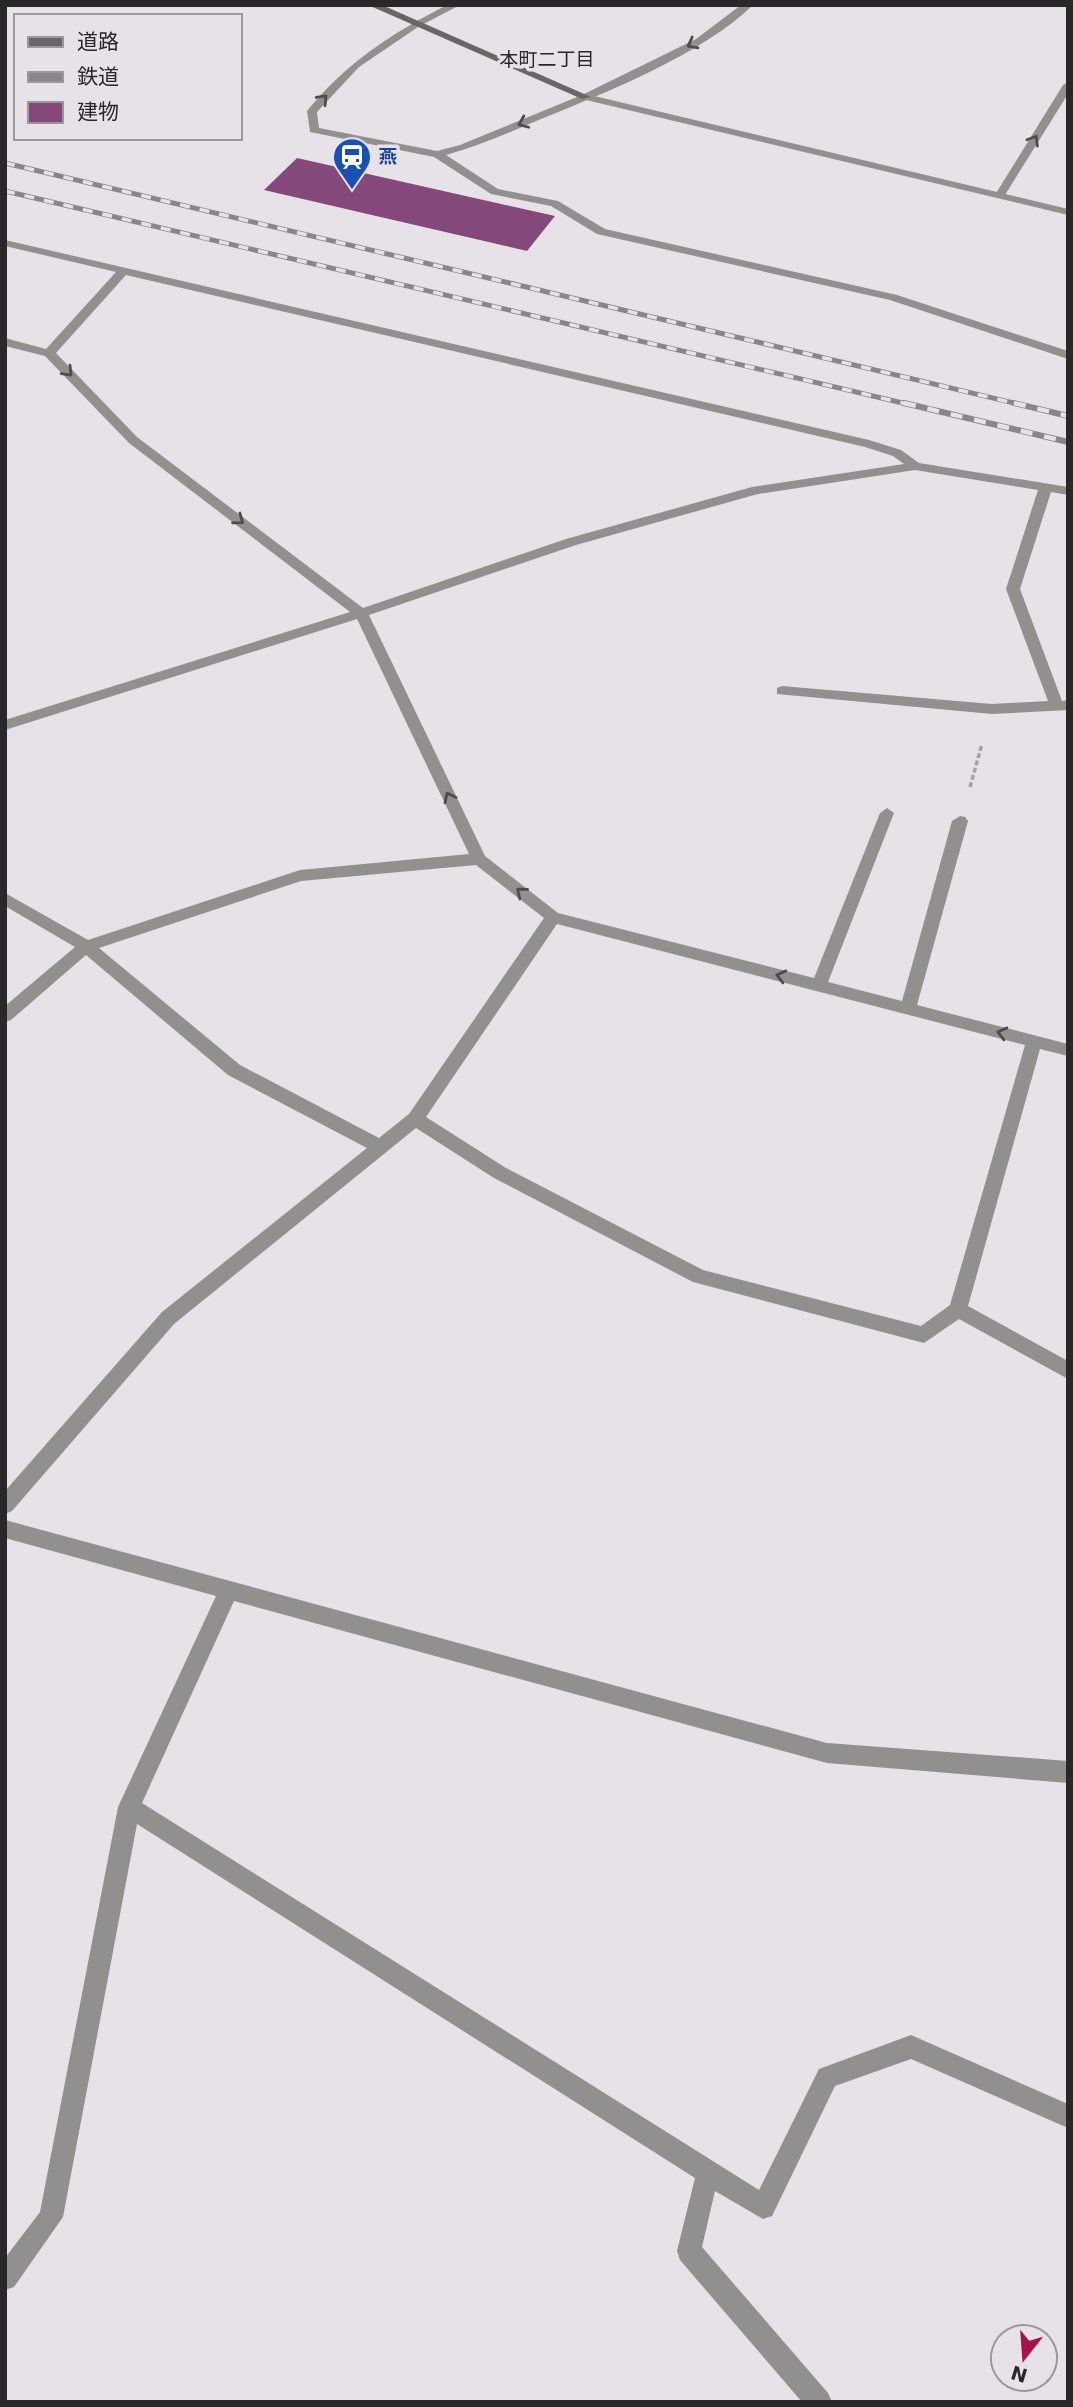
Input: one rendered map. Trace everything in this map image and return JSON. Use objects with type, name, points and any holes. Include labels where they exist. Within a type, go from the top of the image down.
[{"type":"main road","points":[[373,5],[586,97]]},
{"type":"street","points":[[455,5],[415,25],[355,65],[312,111],[314,130],[437,154],[495,192],[554,202],[601,232],[893,297],[1068,355]]},
{"type":"street","points":[[437,154],[464,147],[586,97],[700,41],[748,5]]},
{"type":"street","points":[[1000,195],[1068,85]]},
{"type":"street","points":[[586,97],[1068,212]]},
{"type":"street","points":[[5,243],[869,444],[897,453],[915,466]]},
{"type":"street","points":[[49,353],[123,271]]},
{"type":"street","points":[[6,343],[49,353],[133,439],[361,613],[479,859],[553,917],[1068,1049]]},
{"type":"street","points":[[5,725],[361,613],[571,542],[757,489],[915,466],[1068,491]]},
{"type":"street","points":[[782,691],[992,709],[1062,705],[1013,589],[1046,486]]},
{"type":"street","points":[[819,985],[887,813]]},
{"type":"street","points":[[908,1009],[960,821]]},
{"type":"street","points":[[5,1016],[86,946],[300,876],[479,859]]},
{"type":"street","points":[[5,899],[86,946],[234,1070],[380,1147]]},
{"type":"street","points":[[5,1505],[168,1318],[415,1119],[553,917]]},
{"type":"street","points":[[415,1119],[500,1172],[699,1278],[924,1335],[958,1309],[1034,1041]]},
{"type":"street","points":[[958,1309],[1068,1371]]},
{"type":"street","points":[[5,1529],[827,1753],[1068,1772]]},
{"type":"street","points":[[5,2278],[51,2217],[129,1807],[229,1590]]},
{"type":"street","points":[[129,1807],[763,2207],[827,2077],[911,2047],[1068,2116]]},
{"type":"street","points":[[708,2172],[689,2251],[819,2402]]},
{"type":"path","points":[[960,821],[992,709]]},
{"type":"building","points":[[297,158],[555,216],[527,251],[264,190]]},
{"type":"railway","points":[[5,163],[1022,405]]},
{"type":"railway","points":[[5,191],[911,405]]},
{"type":"railway","points":[[904,403],[1068,442]]},
{"type":"railway","points":[[1014,403],[1068,416]]},
{"type":"place","name":"燕","points":[[352,191]]},
{"type":"district","name":"本町二丁目","points":[[547,59]]}]
